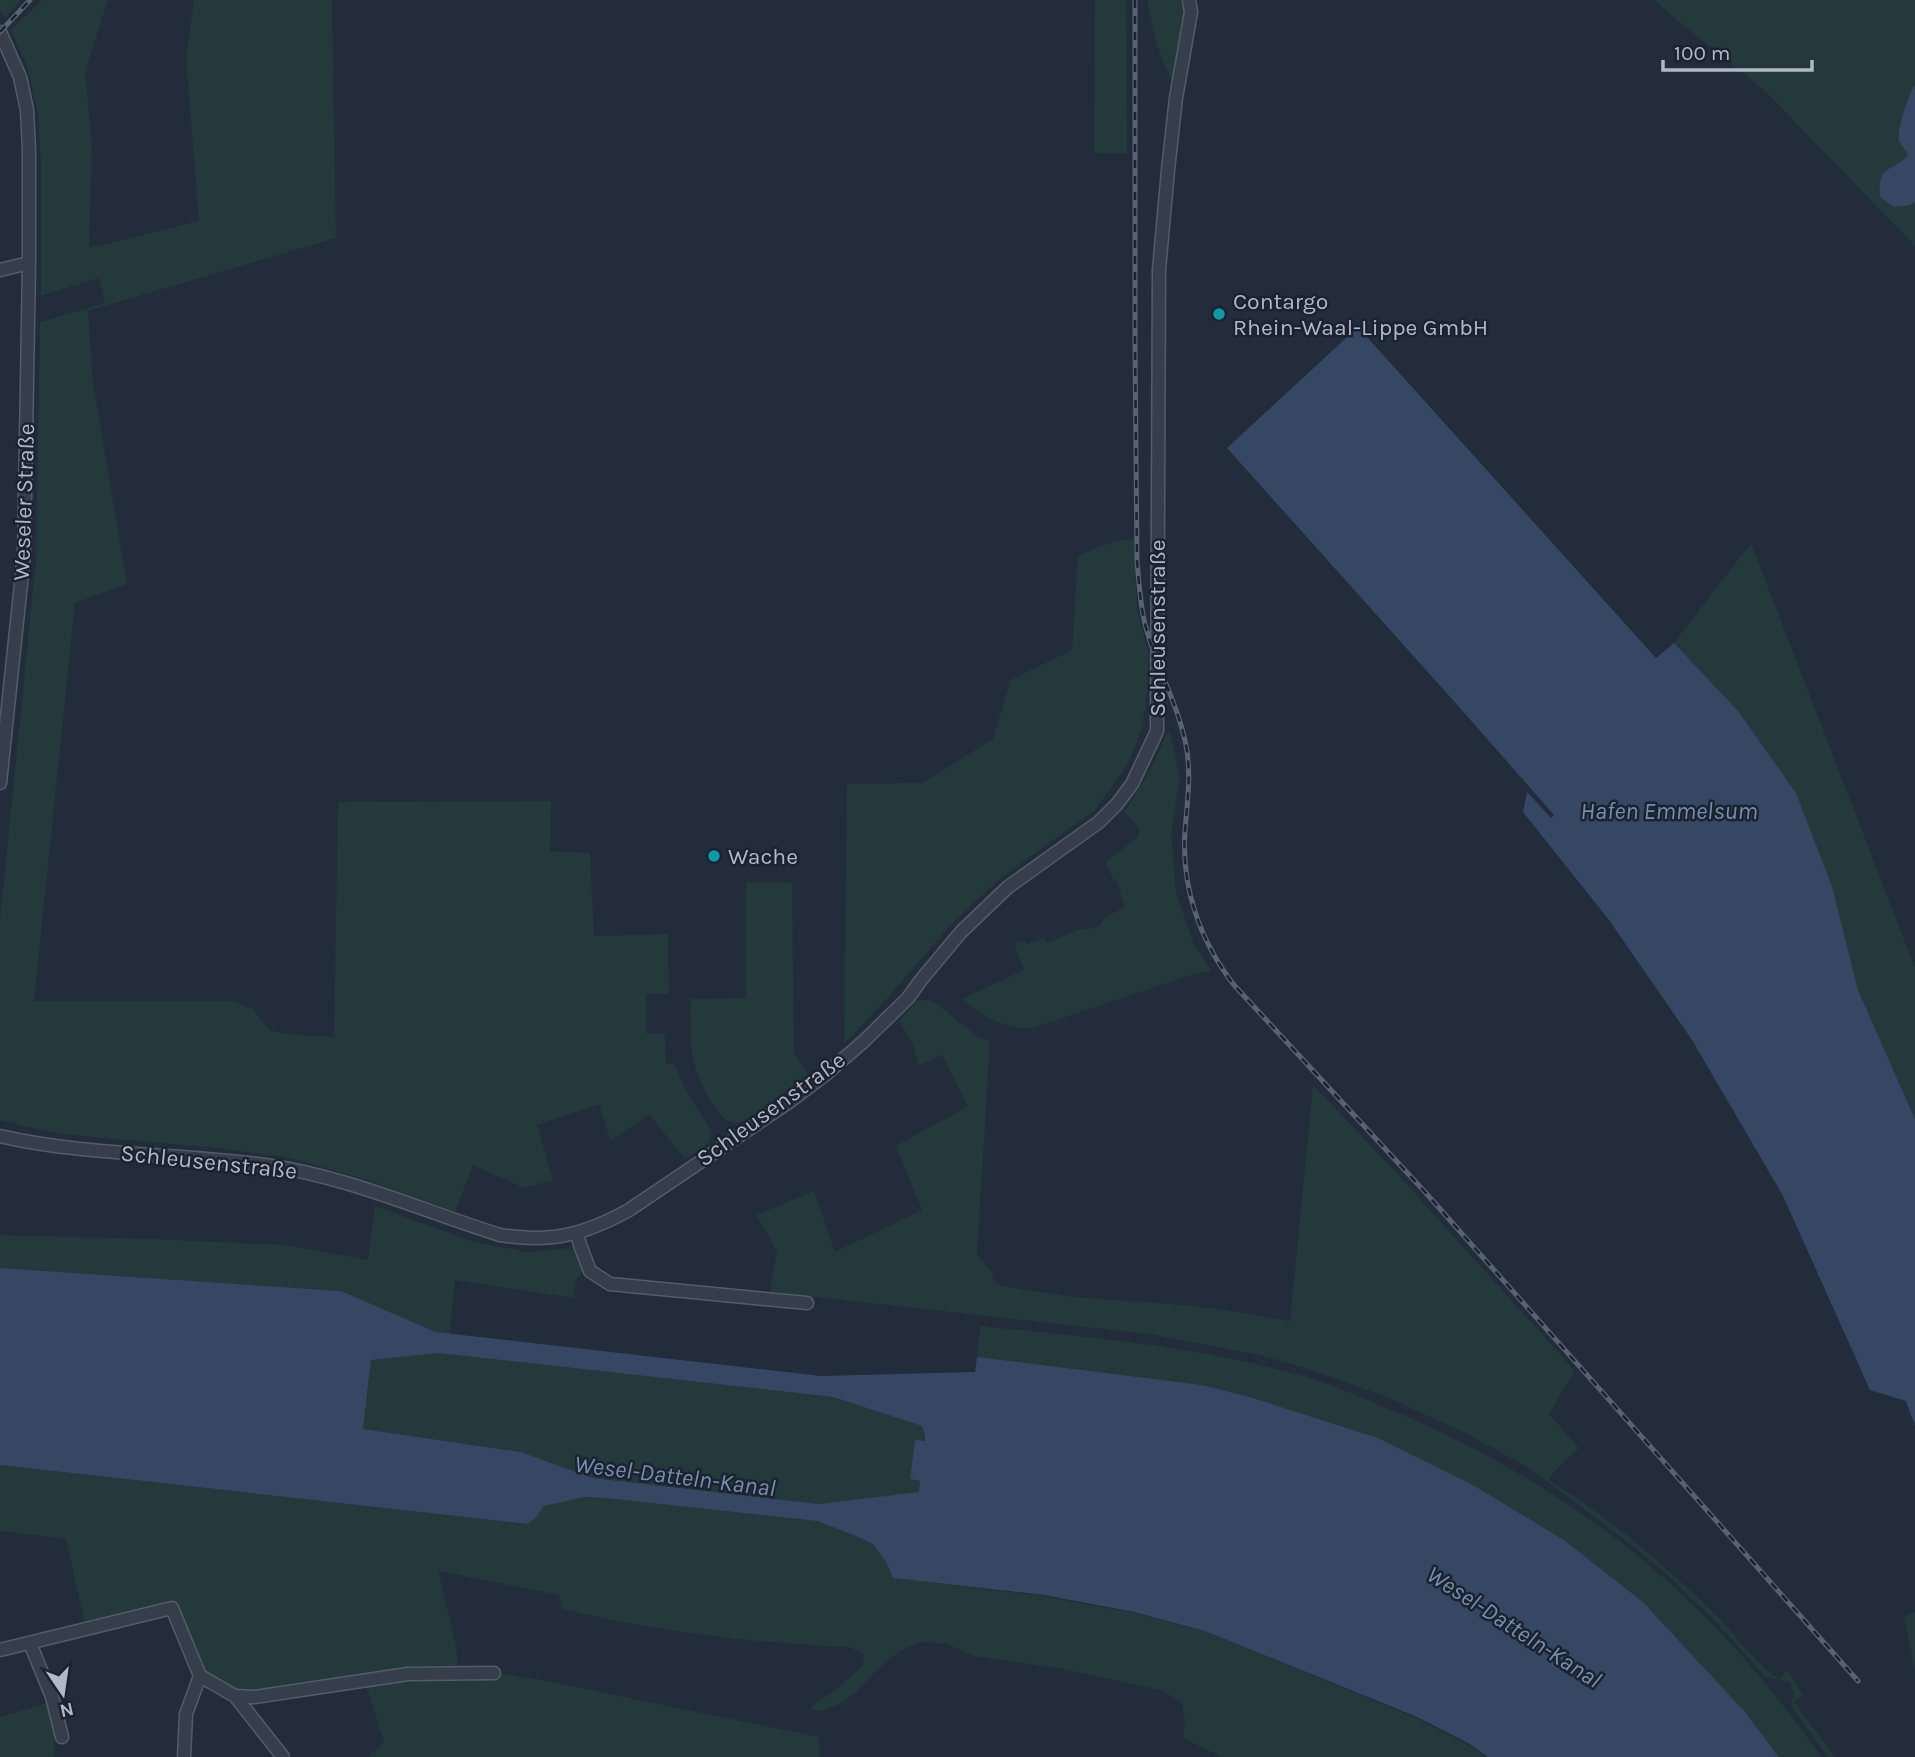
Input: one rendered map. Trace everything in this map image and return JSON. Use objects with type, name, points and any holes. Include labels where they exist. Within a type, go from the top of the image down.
[{"type":"street","name":"Schleusenstraße","points":[[0,1136],[28,1143],[77,1149],[266,1165],[315,1174],[500,1235],[527,1239],[577,1233],[604,1224],[629,1210],[815,1083],[863,1042],[908,998],[961,932],[1008,887],[1099,822],[1117,804],[1132,783],[1157,731],[1159,270],[1180,71],[1191,12],[1189,0]]},
{"type":"street","name":"Weseler Straße","points":[[0,32],[20,77],[27,110],[29,150],[24,555],[0,783]]},
{"type":"street","points":[[0,270],[29,263]]},
{"type":"street","points":[[577,1233],[590,1271],[610,1284],[807,1303]]},
{"type":"street","points":[[0,1650],[173,1608],[200,1676],[235,1696],[284,1757]]},
{"type":"street","points":[[30,1643],[52,1697],[62,1737]]},
{"type":"street","points":[[235,1696],[254,1697],[408,1674],[494,1673]]},
{"type":"street","points":[[184,1757],[186,1714],[200,1676]]},
{"type":"green space","points":[[0,0],[21,0],[5,18],[0,10]]},
{"type":"green space","points":[[42,0],[108,0],[85,72],[92,145],[89,248],[199,221],[186,59],[194,0],[332,0],[336,238],[88,311],[93,383],[127,584],[75,603],[34,1001],[231,1001],[253,1009],[269,1030],[286,1034],[334,1037],[338,802],[551,801],[550,851],[590,853],[594,936],[668,934],[669,994],[646,994],[646,1034],[665,1034],[666,1064],[675,1064],[685,1089],[709,1127],[709,1143],[685,1159],[649,1114],[611,1141],[599,1104],[537,1125],[553,1180],[524,1188],[473,1165],[455,1212],[371,1181],[290,1158],[49,1132],[0,1120],[0,920],[36,559],[40,322],[105,303],[99,278],[41,296],[41,164],[38,113],[27,66],[11,30]]},
{"type":"green space","points":[[1095,0],[1126,0],[1127,154],[1094,153]]},
{"type":"green space","points":[[1147,0],[1185,0],[1186,12],[1172,80],[1156,41]]},
{"type":"green space","points":[[1654,0],[1915,0],[1915,246],[1764,90]]},
{"type":"green space","points":[[1134,539],[1137,610],[1149,654],[1143,723],[1124,770],[1095,810],[1002,877],[970,906],[845,1043],[847,784],[922,783],[993,739],[1011,680],[1072,650],[1078,555],[1115,541]]},
{"type":"green space","points":[[1751,543],[1915,968],[1915,1119],[1858,990],[1832,886],[1796,793],[1739,712],[1674,643]]},
{"type":"green space","points":[[1169,729],[1180,777],[1171,833],[1176,892],[1193,942],[1211,971],[1197,973],[1033,1028],[1003,1024],[962,999],[1024,970],[1014,943],[1024,940],[1027,944],[1045,938],[1047,943],[1083,928],[1087,930],[1101,924],[1103,919],[1125,907],[1117,882],[1106,862],[1138,837],[1139,828],[1124,812],[1143,782]]},
{"type":"green space","points":[[746,882],[792,883],[794,1053],[808,1074],[744,1121],[734,1123],[722,1117],[716,1110],[696,1071],[691,1040],[691,999],[746,998]]},
{"type":"green space","points":[[928,1000],[937,1004],[977,1036],[990,1041],[977,1254],[992,1272],[994,1282],[1002,1286],[1074,1297],[1220,1309],[1290,1321],[1313,1085],[1394,1170],[1575,1371],[1549,1414],[1579,1448],[1549,1480],[1593,1509],[1654,1558],[1711,1610],[1769,1672],[1779,1679],[1787,1670],[1803,1695],[1794,1702],[1835,1757],[1828,1757],[1791,1706],[1794,1692],[1789,1682],[1766,1677],[1715,1621],[1663,1571],[1625,1540],[1529,1468],[1465,1433],[1389,1398],[1309,1369],[1259,1355],[1149,1334],[770,1292],[777,1251],[756,1215],[814,1191],[835,1252],[922,1210],[896,1146],[968,1106],[942,1055],[919,1066],[912,1041],[899,1021],[917,1001]]},
{"type":"green space","points":[[375,1206],[471,1241],[527,1252],[569,1248],[576,1252],[584,1270],[576,1280],[573,1298],[455,1280],[450,1334],[436,1332],[341,1291],[0,1268],[0,1235],[285,1245],[368,1260]]},
{"type":"green space","points":[[980,1326],[1143,1344],[1263,1366],[1343,1390],[1472,1448],[1558,1498],[1599,1526],[1675,1588],[1741,1655],[1822,1757],[1779,1757],[1745,1712],[1643,1602],[1564,1540],[1473,1485],[1378,1438],[1250,1397],[1202,1385],[977,1357]]},
{"type":"green space","points":[[438,1353],[833,1397],[922,1426],[924,1442],[915,1441],[910,1479],[921,1481],[919,1493],[819,1504],[593,1478],[521,1452],[363,1429],[371,1359]]},
{"type":"green space","points":[[0,1465],[528,1524],[544,1506],[585,1497],[817,1521],[873,1544],[893,1578],[1043,1596],[1134,1613],[1205,1631],[1416,1718],[1467,1744],[1486,1757],[1222,1757],[1183,1738],[1185,1721],[1182,1703],[1164,1691],[1063,1669],[974,1656],[947,1644],[921,1642],[898,1652],[854,1694],[838,1705],[822,1711],[810,1709],[862,1666],[864,1655],[850,1647],[741,1639],[598,1617],[563,1609],[559,1595],[438,1571],[456,1645],[458,1668],[239,1692],[204,1672],[176,1604],[85,1625],[66,1539],[0,1531]]},
{"type":"green space","points":[[1915,1612],[1915,1673],[1904,1617]]},
{"type":"green space","points":[[494,1673],[537,1679],[819,1737],[819,1757],[367,1757],[384,1743],[366,1685]]},
{"type":"green space","points":[[51,1702],[55,1715],[54,1757],[0,1757],[0,1717]]},
{"type":"water","points":[[1915,85],[1915,202],[1894,207],[1880,197],[1881,180],[1886,171],[1908,156],[1899,141],[1899,129]]},
{"type":"water","name":"Hafen Emmelsum","points":[[1358,327],[1656,658],[1674,643],[1739,712],[1796,793],[1832,886],[1858,990],[1915,1119],[1915,1426],[1906,1401],[1870,1390],[1783,1196],[1692,1040],[1609,920],[1523,812],[1527,792],[1551,818],[1554,815],[1227,448]]},
{"type":"water","name":"Wesel-Datteln-Kanal","points":[[0,1268],[341,1291],[436,1332],[821,1376],[975,1372],[977,1357],[1202,1385],[1250,1397],[1378,1438],[1473,1485],[1564,1540],[1643,1602],[1745,1712],[1779,1757],[1488,1757],[1468,1743],[1417,1717],[1205,1631],[1134,1612],[1044,1595],[893,1578],[873,1544],[817,1521],[585,1497],[544,1506],[528,1524],[0,1465]],"holes":[[[438,1353],[833,1397],[922,1426],[925,1441],[915,1440],[910,1479],[920,1481],[919,1492],[819,1504],[593,1478],[521,1452],[363,1429],[371,1360]]]},
{"type":"railway","points":[[0,32],[30,0]]},
{"type":"railway","points":[[1135,0],[1137,561],[1145,624],[1179,719],[1187,751],[1189,781],[1185,831],[1186,872],[1202,932],[1234,985],[1425,1192],[1858,1681]]},
{"type":"place","name":"Contargo Rhein-Waal-Lippe GmbH","points":[[1219,314]]},
{"type":"place","name":"Wache","points":[[714,856]]}]
